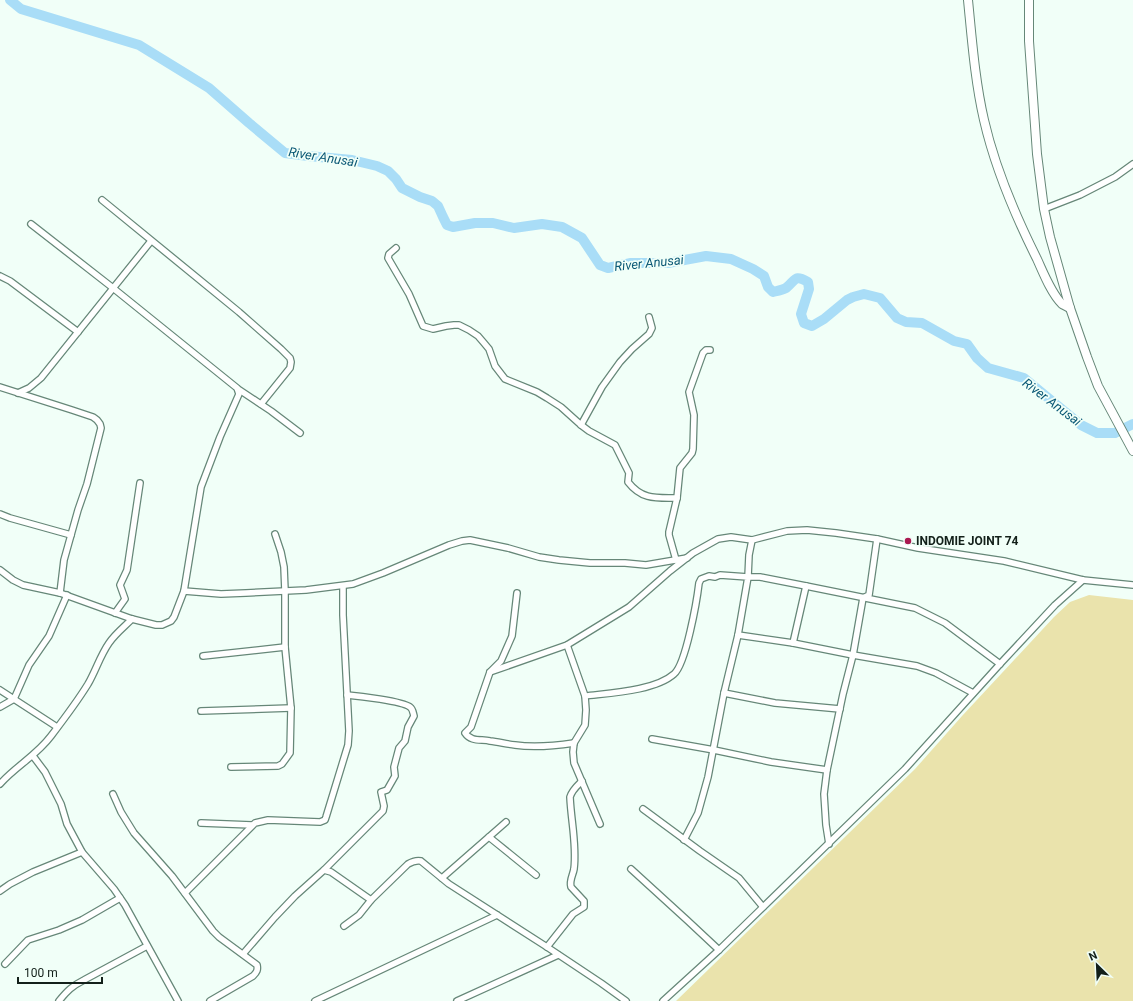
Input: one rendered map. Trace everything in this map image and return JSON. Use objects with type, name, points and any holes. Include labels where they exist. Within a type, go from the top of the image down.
[{"type":"main road","points":[[968,0],[977,80],[984,119],[993,153],[1004,186],[1054,294],[1062,304],[1070,308]]},
{"type":"main road","points":[[1029,0],[1028,41],[1038,154],[1044,209],[1050,237],[1070,308],[1098,386],[1133,451]]},
{"type":"street","points":[[1044,209],[1080,195],[1115,177],[1133,164]]},
{"type":"street","points":[[102,200],[239,312],[290,358],[290,368],[261,404]]},
{"type":"street","points":[[31,224],[190,349],[238,390],[261,404],[300,433]]},
{"type":"street","points":[[18,393],[29,388],[41,378],[152,241]]},
{"type":"street","points":[[396,248],[389,254],[388,258],[409,294],[423,326],[434,329],[454,325],[470,330],[478,336],[489,349],[495,366],[505,379],[537,392],[561,407],[581,425],[615,445],[629,473],[628,482],[638,492],[645,496],[654,498],[677,498]]},
{"type":"street","points":[[0,276],[10,281],[78,332]]},
{"type":"street","points":[[581,425],[602,388],[620,362],[649,334],[652,328],[649,317]]},
{"type":"street","points":[[676,560],[669,532],[677,498],[680,468],[690,456],[693,449],[694,415],[689,392],[703,353],[706,350],[710,350]]},
{"type":"street","points":[[0,388],[93,417],[100,424],[101,428],[87,484],[64,560],[60,593]]},
{"type":"street","points":[[0,570],[13,580],[23,585],[67,595],[132,619],[162,625],[174,618],[184,591],[201,487],[220,437],[239,394],[238,390]]},
{"type":"street","points":[[115,612],[125,599],[120,585],[127,570],[140,483]]},
{"type":"street","points":[[0,514],[71,535]]},
{"type":"street","points":[[490,672],[567,645],[629,607],[693,553],[718,539],[731,537],[752,540],[787,531],[807,530],[836,533],[877,539],[918,548],[1004,561],[1082,580],[1133,585]]},
{"type":"street","points":[[231,767],[278,766],[282,764],[290,753],[291,708],[285,647],[284,567],[275,534]]},
{"type":"street","points":[[863,598],[870,594],[877,539]]},
{"type":"street","points":[[184,591],[221,594],[343,586],[359,582],[449,545],[470,540],[508,548],[539,557],[590,563],[625,563],[646,565],[687,558]]},
{"type":"street","points":[[684,840],[698,813],[707,784],[724,693],[738,635],[748,577],[749,555],[752,540]]},
{"type":"street","points":[[585,696],[622,692],[645,687],[675,674],[685,652],[699,583],[704,577],[715,577],[720,575],[760,577],[915,608],[945,623],[1000,664]]},
{"type":"street","points":[[663,1001],[719,950],[906,769],[1000,664],[1055,605],[1082,580]]},
{"type":"street","points":[[185,893],[252,825],[259,821],[320,822],[325,820],[348,745],[348,695],[343,615],[343,586]]},
{"type":"street","points":[[793,643],[806,586]]},
{"type":"street","points":[[517,593],[512,636],[501,661],[490,672],[470,727],[465,733],[471,739],[516,746],[537,747],[574,743]]},
{"type":"street","points":[[0,707],[14,698],[29,665],[49,636],[67,595]]},
{"type":"street","points":[[829,844],[824,794],[827,770],[853,655],[863,598]]},
{"type":"street","points":[[0,783],[33,756],[51,737],[78,700],[109,643],[115,635],[132,619]]},
{"type":"street","points":[[738,635],[793,643],[917,666],[936,673],[973,693]]},
{"type":"street","points":[[567,645],[585,696],[586,710],[585,725],[574,743],[574,762],[600,824]]},
{"type":"street","points":[[202,656],[285,647]]},
{"type":"street","points":[[0,690],[57,728]]},
{"type":"street","points":[[724,693],[775,703],[840,709]]},
{"type":"street","points":[[243,954],[290,901],[324,870],[383,811],[384,806],[381,792],[387,790],[395,776],[394,767],[399,748],[405,741],[408,727],[414,716],[412,709],[401,704],[363,696],[348,695]]},
{"type":"street","points":[[201,711],[291,708]]},
{"type":"street","points":[[652,739],[771,762],[827,770]]},
{"type":"street","points":[[33,756],[45,772],[61,804],[67,824],[82,852],[120,898],[178,1001]]},
{"type":"street","points":[[547,947],[573,914],[584,907],[584,901],[570,884],[574,869],[574,845],[570,797],[571,793],[582,781]]},
{"type":"street","points":[[113,794],[121,812],[134,833],[172,876],[213,931],[257,965],[258,968],[253,976],[210,1001]]},
{"type":"street","points":[[643,809],[684,840],[739,878],[763,907]]},
{"type":"street","points":[[442,878],[506,822]]},
{"type":"street","points":[[201,823],[252,825]]},
{"type":"street","points":[[489,837],[536,875]]},
{"type":"street","points":[[0,891],[33,872],[82,852]]},
{"type":"street","points":[[344,926],[359,915],[371,900],[408,864],[417,860],[421,861],[449,884],[558,954],[626,1001]]},
{"type":"street","points":[[631,868],[719,950]]},
{"type":"street","points":[[324,870],[331,872],[371,900]]},
{"type":"street","points":[[5,964],[28,940],[59,930],[82,920],[120,898]]},
{"type":"street","points":[[315,1001],[497,915]]},
{"type":"street","points":[[59,1001],[75,984],[147,946]]},
{"type":"street","points":[[458,1001],[558,954]]},
{"type":"shaded area","points":[[1089,595],[1133,600],[1133,1001],[676,1001],[915,769],[1054,617],[1070,602]]},
{"type":"waterway","name":"River Anusai","points":[[10,0],[21,9],[139,45],[209,88],[285,153],[352,160],[377,166],[388,171],[402,188],[432,201],[438,206],[447,225],[453,227],[475,223],[493,223],[514,228],[542,224],[562,227],[582,238],[600,265],[608,268],[631,263],[668,263],[706,256],[731,259],[753,269],[764,276],[768,287],[773,292],[786,288],[794,280],[800,278],[808,282],[809,289],[801,314],[804,323],[812,326],[824,319],[847,300],[853,297],[864,294],[880,298],[897,318],[906,322],[922,323],[954,341],[967,344],[977,358],[988,368],[1024,378],[1081,425],[1097,433],[1115,433],[1133,424]]},
{"type":"place","name":"INDOMIE JOINT 74","points":[[908,541]]}]
